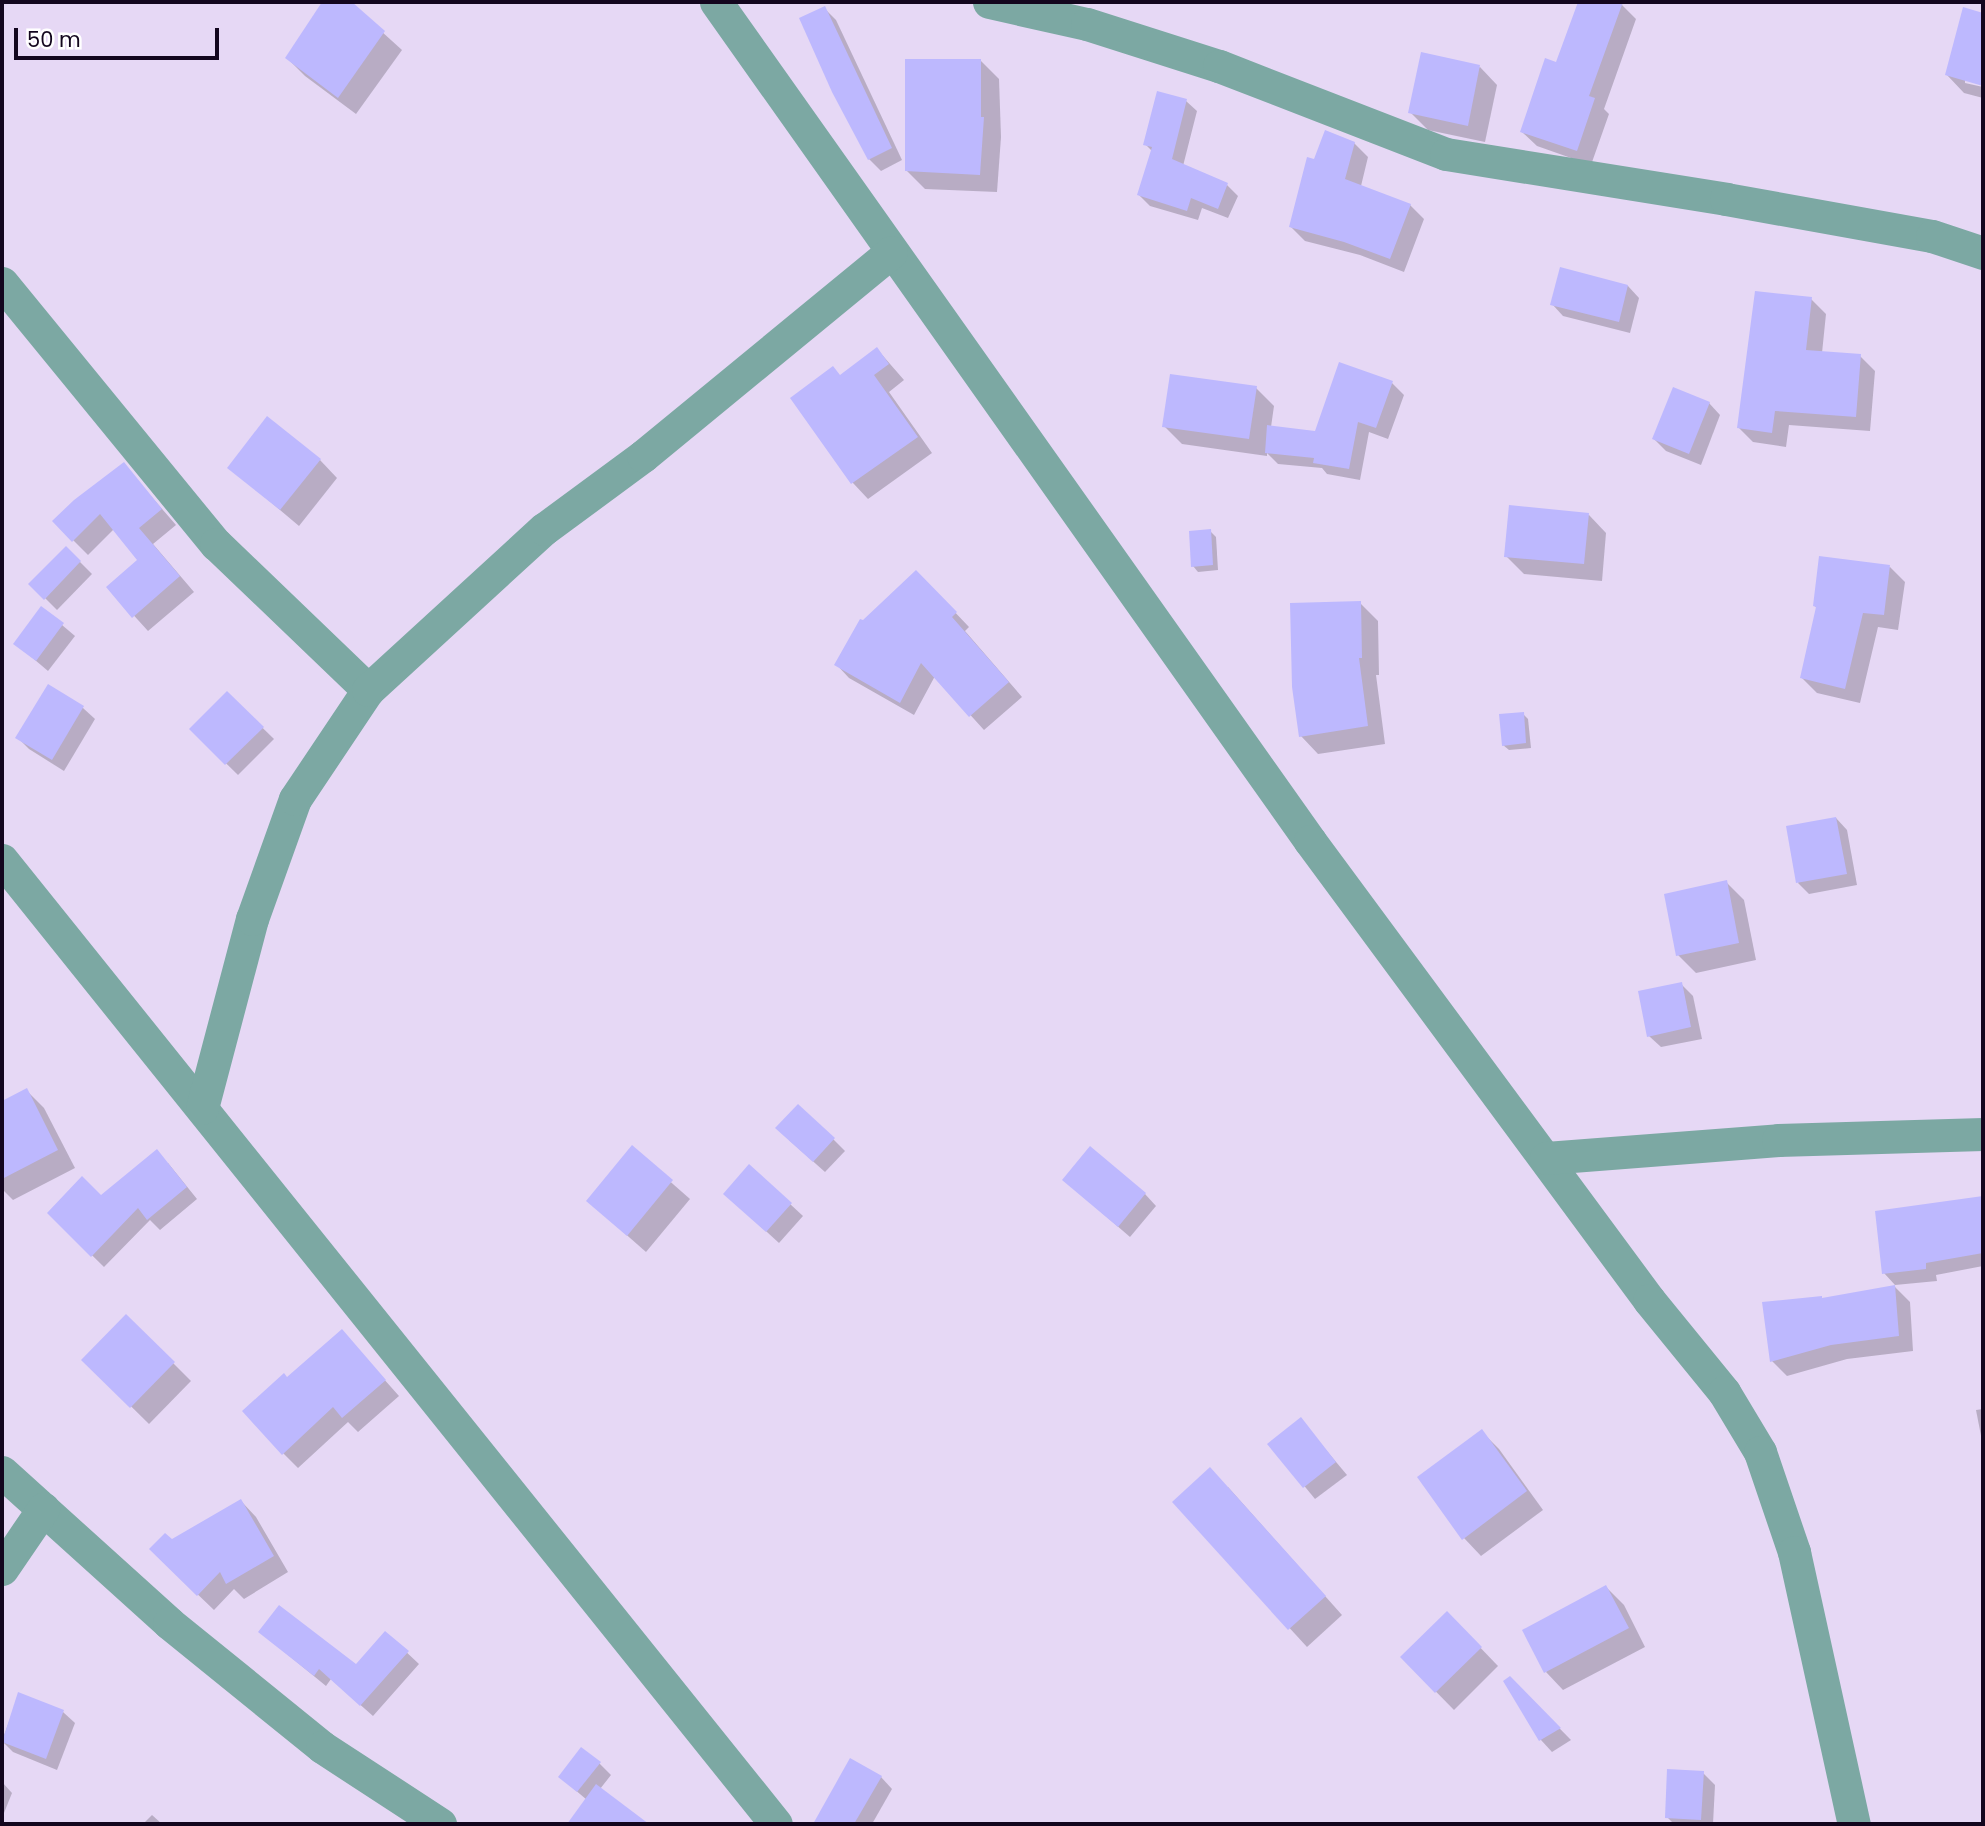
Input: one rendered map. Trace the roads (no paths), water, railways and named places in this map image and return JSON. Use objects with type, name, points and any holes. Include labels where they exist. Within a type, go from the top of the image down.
[{"type":"street","points":[[989,2],[1087,24],[1219,66],[1446,154],[1932,236],[1983,253]]},
{"type":"street","points":[[725,6],[891,252],[1310,841],[1649,1300],[1724,1392],[1760,1452],[1794,1552],[1854,1824]]},
{"type":"street","points":[[202,1108],[252,919],[295,799],[368,690],[544,529],[653,448],[891,252]]},
{"type":"street","points":[[2,283],[216,544],[368,690]]},
{"type":"street","points":[[2,860],[776,1824]]},
{"type":"street","points":[[1546,1158],[1778,1140],[1983,1134]]},
{"type":"street","points":[[2,1472],[169,1623],[322,1747],[440,1824]]},
{"type":"street","points":[[2,1569],[43,1510]]}]
